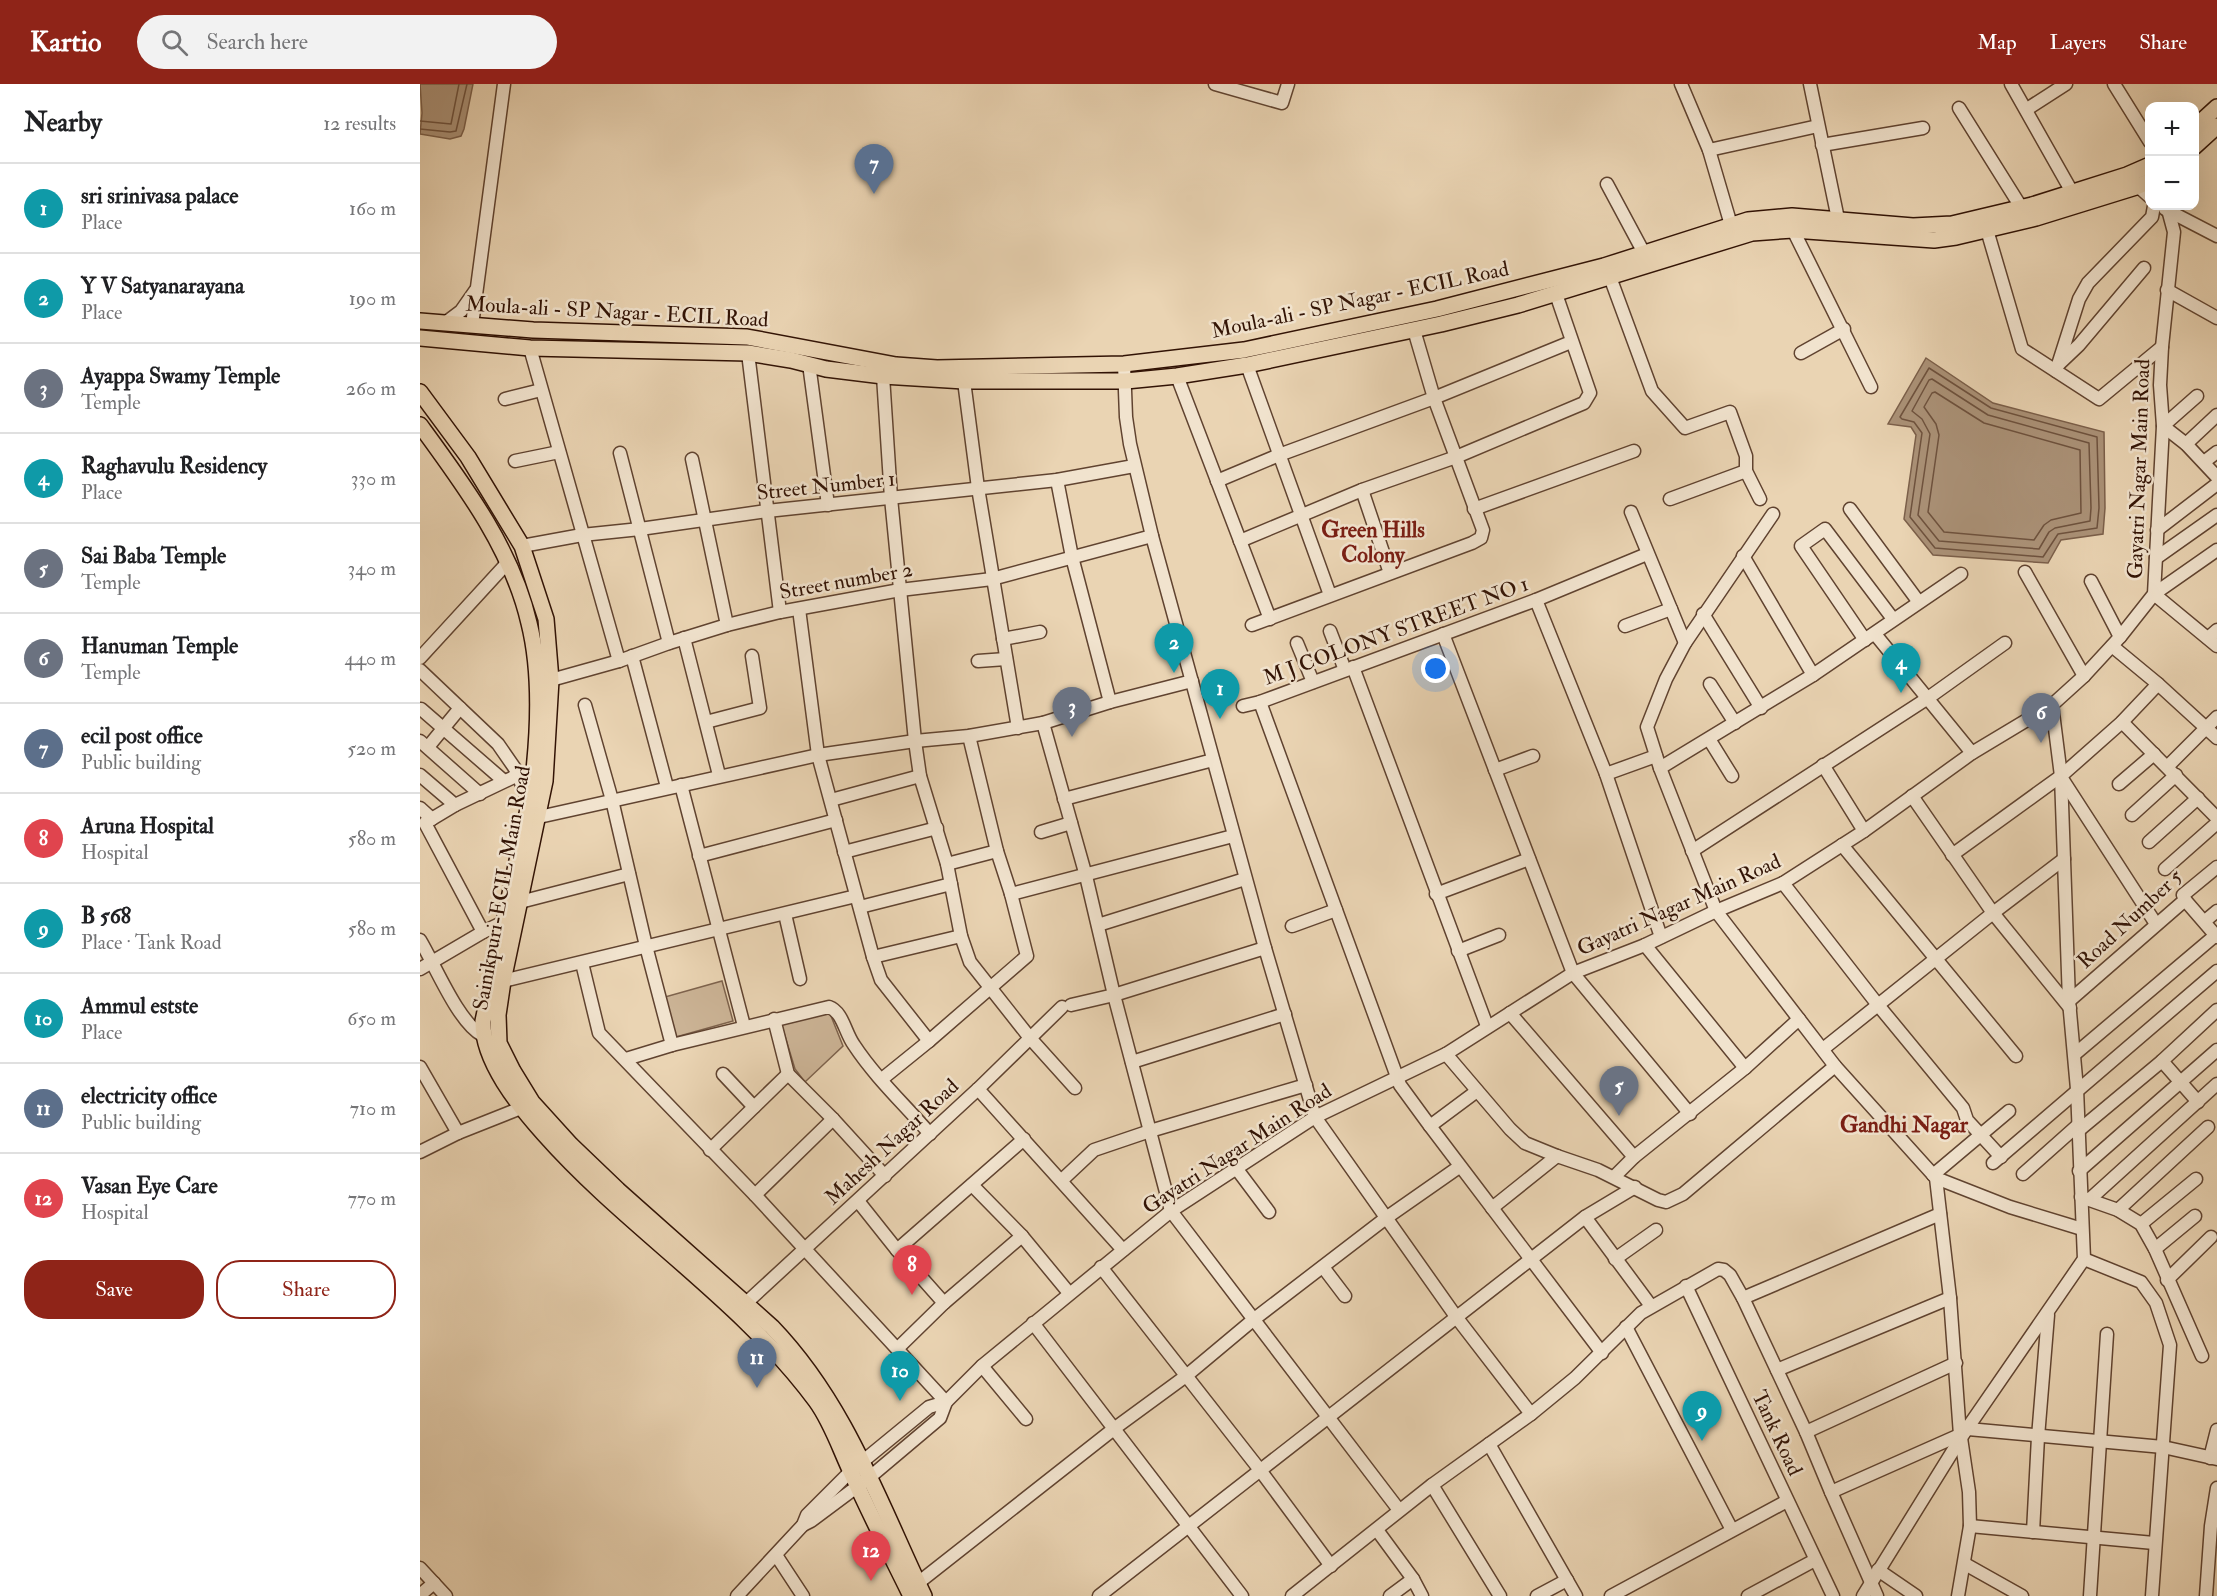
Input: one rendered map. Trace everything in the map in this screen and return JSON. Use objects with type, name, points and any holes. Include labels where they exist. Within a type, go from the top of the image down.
[{"type":"main road","points":[[2199,123],[2217,107]]},
{"type":"main road","points":[[2199,142],[2217,126]]},
{"type":"main road","name":"Moula-ali - SP Nagar - ECIL Road","points":[[420,321],[588,332],[747,336],[896,365],[927,367],[1124,364],[1244,350],[1437,309],[1604,266],[1731,225],[1762,218],[1792,216],[1932,226],[1952,224],[2143,174]]},
{"type":"main road","name":"Moula-ali - SP Nagar - ECIL Road","points":[[420,338],[530,348],[748,353],[826,369],[883,376],[964,381],[1126,381],[1247,365],[1414,330],[1518,305],[1752,233],[1793,230],[1934,240],[1987,230],[2036,218],[2143,174]]},
{"type":"main road","name":"Sainikpuri-ECIL Main Road","points":[[420,392],[468,457],[522,546],[546,619],[551,680],[545,781],[539,817],[514,914],[490,982],[482,1035],[495,1065],[521,1108],[566,1159],[736,1313],[770,1348],[816,1401],[856,1467]]},
{"type":"main road","name":"Sainikpuri-ECIL Main Road","points":[[420,425],[463,483],[508,562],[530,623],[537,682],[535,762],[498,1015],[499,1043],[532,1102],[579,1153],[791,1347],[828,1397],[856,1467]]},
{"type":"main road","points":[[856,1467],[918,1592]]},
{"type":"street","points":[[472,325],[504,84]]},
{"type":"street","points":[[1215,84],[1282,103],[1288,84]]},
{"type":"street","points":[[1682,84],[1709,150],[1731,225]]},
{"type":"street","points":[[1810,84],[1838,219]]},
{"type":"street","points":[[2011,84],[2072,192]]},
{"type":"street","points":[[2027,109],[2066,84]]},
{"type":"street","points":[[2114,84],[2145,134]]},
{"type":"street","points":[[1959,108],[2021,207]]},
{"type":"street","points":[[1709,150],[1818,126]]},
{"type":"street","points":[[1822,145],[1923,128]]},
{"type":"street","points":[[1607,184],[1644,253]]},
{"type":"street","points":[[2057,368],[2079,299],[2088,283],[2152,217],[2153,210]]},
{"type":"street","name":"Gayatri Nagar Main Road","points":[[803,1525],[864,1481],[940,1418],[946,1402],[982,1366],[1171,1211],[1315,1117],[1446,1054],[1574,973],[1645,945],[1716,911],[1783,883],[1864,831],[1972,753],[2052,705],[2084,676],[2116,642],[2154,594],[2163,426],[2160,385],[2162,347],[2174,232],[2166,210]]},
{"type":"street","points":[[2169,210],[2214,230]]},
{"type":"street","points":[[1793,230],[1871,387]]},
{"type":"street","points":[[1987,230],[2022,349],[2057,368],[2099,399],[2162,347]]},
{"type":"street","points":[[2057,368],[2144,268]]},
{"type":"street","points":[[1610,278],[1652,391],[1685,428],[1730,412],[1746,456],[1746,471],[1760,499]]},
{"type":"street","points":[[445,323],[461,311],[477,288]]},
{"type":"street","points":[[2168,290],[2217,318]]},
{"type":"street","points":[[1239,541],[1362,490],[1456,457],[1584,403],[1590,393],[1556,294]]},
{"type":"street","points":[[1801,353],[1844,329]]},
{"type":"street","points":[[1252,626],[1479,540],[1483,531],[1434,398],[1414,330]]},
{"type":"street","points":[[1217,481],[1279,455],[1434,398],[1571,342]]},
{"type":"street","points":[[530,348],[619,661]]},
{"type":"street","points":[[748,353],[780,612]]},
{"type":"street","points":[[809,364],[828,505]]},
{"type":"street","points":[[1124,364],[1126,417],[1134,466],[1233,836],[1315,1117],[1456,1318],[1531,1414]]},
{"type":"street","points":[[1247,365],[1330,596]]},
{"type":"street","points":[[883,376],[891,498],[915,741],[920,776],[937,828],[961,936],[970,962],[1030,1038],[1075,1088]]},
{"type":"street","points":[[1177,376],[1270,619]]},
{"type":"street","points":[[964,381],[992,579],[1018,728]]},
{"type":"street","points":[[504,399],[541,390]]},
{"type":"street","points":[[2197,396],[2163,426],[2186,444],[2217,477]]},
{"type":"street","points":[[2186,444],[2217,415]]},
{"type":"street","points":[[1474,508],[1634,451]]},
{"type":"street","points":[[515,461],[559,452]]},
{"type":"street","points":[[2204,462],[2217,452]]},
{"type":"street","points":[[620,453],[669,643]]},
{"type":"street","points":[[692,459],[727,625]]},
{"type":"street","name":"Street Number 1","points":[[522,546],[582,535],[767,511],[1058,480],[1134,466]]},
{"type":"street","points":[[1670,499],[1746,471]]},
{"type":"street","points":[[1058,480],[1072,557],[1110,702]]},
{"type":"street","points":[[2157,530],[2217,483]]},
{"type":"street","points":[[1362,490],[1390,573]]},
{"type":"street","points":[[1850,509],[1918,601]]},
{"type":"street","points":[[1631,512],[1685,643]]},
{"type":"street","points":[[1773,514],[1685,643],[1666,679],[1647,727],[1658,762],[1716,911],[1835,1066],[1934,1177],[2000,1203],[2082,1229]]},
{"type":"street","points":[[2156,558],[2217,515]]},
{"type":"street","points":[[1893,619],[1825,529],[1801,546],[1870,637],[1928,698],[1972,753]]},
{"type":"street","name":"Street number 2","points":[[551,680],[619,661],[727,625],[780,612],[900,590],[992,579],[1152,536]]},
{"type":"street","points":[[2214,638],[2154,594],[2217,550]]},
{"type":"street","name":"M J COLONY STREET NO 1","points":[[1602,1353],[1404,1092],[1260,702],[1536,600],[1647,554]]},
{"type":"street","points":[[1743,555],[1813,675]]},
{"type":"street","points":[[420,658],[508,562]]},
{"type":"street","points":[[2025,573],[2084,676]]},
{"type":"street","points":[[1606,774],[1658,762],[1709,739],[1813,675],[1960,574]]},
{"type":"street","points":[[2091,581],[2116,642],[2217,738]]},
{"type":"street","points":[[1536,600],[1606,774],[1660,937]]},
{"type":"street","points":[[800,609],[818,755],[873,957],[880,980],[929,1041]]},
{"type":"street","points":[[1625,626],[1671,609]]},
{"type":"street","points":[[1703,614],[1761,708]]},
{"type":"street","points":[[1330,631],[1349,669],[1487,1026]]},
{"type":"street","points":[[1003,639],[1040,632]]},
{"type":"street","points":[[1443,634],[1574,973],[1690,1113]]},
{"type":"street","points":[[684,638],[719,775]]},
{"type":"street","points":[[1297,643],[1313,682]]},
{"type":"street","points":[[1692,851],[1928,698],[2005,643]]},
{"type":"street","points":[[632,656],[667,787]]},
{"type":"street","points":[[706,722],[760,708],[752,656]]},
{"type":"street","points":[[978,661],[1006,659]]},
{"type":"street","points":[[420,670],[498,744],[518,775],[529,804]]},
{"type":"street","points":[[539,817],[719,775],[818,755],[969,736],[1043,723],[1110,702],[1192,681]]},
{"type":"street","points":[[1710,684],[1735,723]]},
{"type":"street","points":[[1952,855],[2061,777],[2122,722],[2158,684]]},
{"type":"street","points":[[1243,706],[1260,702]]},
{"type":"street","points":[[585,705],[612,800],[672,1045]]},
{"type":"street","points":[[1863,1596],[1964,1434],[2084,1259],[2082,1229],[2085,1198],[2079,1171],[2075,1054],[2069,1005],[2061,777],[2052,705]]},
{"type":"street","points":[[460,708],[443,728],[424,744],[480,794]]},
{"type":"street","points":[[421,709],[504,782]]},
{"type":"street","points":[[2132,815],[2217,717]]},
{"type":"street","points":[[2122,722],[2217,818]]},
{"type":"street","points":[[1043,723],[1086,876],[1114,994],[1171,1211],[1399,1510]]},
{"type":"street","points":[[882,1079],[1025,959],[1027,952],[997,851],[969,736]]},
{"type":"street","points":[[1709,739],[1732,776]]},
{"type":"street","points":[[2119,784],[2154,754]]},
{"type":"street","points":[[1495,770],[1533,756]]},
{"type":"street","points":[[1064,799],[1213,760]]},
{"type":"street","points":[[1823,765],[1864,831]]},
{"type":"street","points":[[420,775],[455,805]]},
{"type":"street","points":[[426,822],[455,805],[518,775]]},
{"type":"street","points":[[831,800],[920,776]]},
{"type":"street","points":[[2061,777],[2156,924]]},
{"type":"street","points":[[681,785],[744,1026]]},
{"type":"street","points":[[1912,796],[1993,913],[2069,1005]]},
{"type":"street","points":[[2149,842],[2198,798]]},
{"type":"street","points":[[420,808],[483,932]]},
{"type":"street","points":[[699,856],[836,820]]},
{"type":"street","points":[[2165,869],[2217,823]]},
{"type":"street","points":[[1041,832],[1071,824]]},
{"type":"street","points":[[844,852],[937,828]]},
{"type":"street","points":[[1011,894],[1233,836]]},
{"type":"street","points":[[1842,845],[2016,1056]]},
{"type":"street","points":[[946,864],[997,851]]},
{"type":"street","points":[[1436,894],[1529,859]]},
{"type":"street","points":[[1823,1049],[2064,859]]},
{"type":"street","name":"Road Number 5","points":[[2069,1005],[2185,900],[2182,895],[2217,867]]},
{"type":"street","points":[[420,969],[514,914],[629,874]]},
{"type":"street","points":[[1098,925],[1245,879]]},
{"type":"street","points":[[1783,883],[1878,1005],[1963,1108],[1967,1120],[1997,1160],[2217,971]]},
{"type":"street","points":[[503,981],[785,914],[951,884]]},
{"type":"street","points":[[2075,1054],[2217,936],[2185,900]]},
{"type":"street","points":[[1292,926],[1336,910]]},
{"type":"street","points":[[2205,921],[2217,911]]},
{"type":"street","points":[[785,914],[800,979]]},
{"type":"street","points":[[1458,951],[1499,935]]},
{"type":"street","points":[[873,957],[961,936]]},
{"type":"street","points":[[420,940],[469,1026],[482,1035]]},
{"type":"street","points":[[1645,945],[1745,1068]]},
{"type":"street","name":"Mahesh Nagar Road","points":[[745,1304],[1066,1006],[1114,994],[1265,948]]},
{"type":"street","points":[[582,963],[599,1033],[805,1248],[946,1402]]},
{"type":"street","points":[[626,1059],[744,1026],[829,1007],[835,1009],[853,1044],[930,1134]]},
{"type":"street","points":[[2023,1174],[2162,1062],[2217,1010]]},
{"type":"street","points":[[1510,1013],[1634,1157]]},
{"type":"street","points":[[1132,1062],[1286,1014]]},
{"type":"street","points":[[774,1019],[788,1074],[885,1176]]},
{"type":"street","points":[[1614,1177],[1634,1157],[1745,1068],[1799,1020]]},
{"type":"street","points":[[2079,1171],[2217,1050]]},
{"type":"street","points":[[1446,1054],[1517,1137],[1525,1143],[1614,1177],[1666,1202],[1676,1199],[1835,1066]]},
{"type":"street","points":[[2162,1062],[2198,1102]]},
{"type":"street","points":[[420,1067],[458,1133]]},
{"type":"street","points":[[723,1074],[754,1107]]},
{"type":"street","points":[[710,1150],[788,1074]]},
{"type":"street","points":[[1062,1180],[1094,1150],[1306,1084]]},
{"type":"street","points":[[2085,1198],[2217,1084]]},
{"type":"street","points":[[978,1089],[1123,1250]]},
{"type":"street","points":[[1430,1126],[1477,1090]]},
{"type":"street","points":[[420,1152],[458,1133],[521,1108]]},
{"type":"street","points":[[1934,1177],[2009,1111]]},
{"type":"street","points":[[755,1195],[833,1119]]},
{"type":"street","points":[[2118,1210],[2208,1127]]},
{"type":"street","points":[[897,1250],[1024,1138]]},
{"type":"street","points":[[1492,1208],[1557,1156]]},
{"type":"street","points":[[918,1592],[1115,1428],[1186,1377],[1254,1320],[1386,1218],[1459,1167]]},
{"type":"street","points":[[1236,1168],[1269,1212]]},
{"type":"street","points":[[1934,1177],[1950,1298],[1964,1434],[1970,1526],[1958,1596]]},
{"type":"street","points":[[2141,1224],[2196,1179]]},
{"type":"street","points":[[972,1185],[1022,1236],[1069,1293]]},
{"type":"street","points":[[1100,1596],[1530,1259],[1585,1217],[1635,1187]]},
{"type":"street","points":[[2085,1198],[2118,1210],[2141,1224],[2155,1250],[2202,1356]]},
{"type":"street","points":[[858,1201],[944,1303]]},
{"type":"street","points":[[1743,1298],[1940,1214]]},
{"type":"street","points":[[2155,1250],[2195,1216]]},
{"type":"street","points":[[1585,1217],[1651,1306]]},
{"type":"street","points":[[1615,1258],[1656,1230]]},
{"type":"street","points":[[898,1348],[944,1303],[1022,1236]]},
{"type":"street","points":[[2167,1280],[2211,1237]]},
{"type":"street","points":[[2084,1259],[2140,1282],[2156,1303],[2170,1345],[2152,1596]]},
{"type":"street","points":[[1101,1267],[1260,1470],[1331,1566]]},
{"type":"street","points":[[1323,1267],[1345,1296]]},
{"type":"street","points":[[1292,1596],[1377,1530],[1399,1510],[1531,1414],[1602,1353],[1626,1327],[1651,1306],[1713,1271],[1724,1270],[1730,1275],[1743,1298],[1777,1370],[1877,1596]]},
{"type":"street","name":"Tank Road","points":[[1686,1286],[1833,1596]]},
{"type":"street","points":[[1777,1370],[1950,1298]]},
{"type":"street","points":[[2033,1532],[2048,1314]]},
{"type":"street","points":[[1033,1323],[1242,1596]]},
{"type":"street","points":[[1626,1327],[1732,1530]]},
{"type":"street","points":[[2090,1596],[2108,1334]]},
{"type":"street","points":[[1806,1432],[1956,1363]]},
{"type":"street","points":[[982,1366],[1026,1419]]},
{"type":"street","name":"Gayatri Nagar Main Road","points":[[803,1525],[807,1515],[856,1467],[929,1407],[946,1402]]},
{"type":"street","points":[[1831,1492],[1964,1434],[2038,1437],[2163,1448],[2214,1459],[2217,1430]]},
{"type":"street","points":[[1489,1444],[1576,1596]]},
{"type":"street","points":[[1432,1485],[1500,1596]]},
{"type":"street","points":[[2206,1596],[2217,1488]]},
{"type":"street","points":[[1611,1596],[1787,1501]]},
{"type":"street","points":[[736,1596],[803,1525]]},
{"type":"street","points":[[1970,1526],[2154,1543]]},
{"type":"street","points":[[1377,1530],[1413,1579],[1422,1596]]},
{"type":"street","points":[[776,1555],[803,1596]]},
{"type":"street","points":[[1748,1596],[1815,1560]]},
{"type":"street","points":[[1965,1564],[2016,1594]]},
{"type":"street","points":[[420,1568],[446,1596]]},
{"type":"street","points":[[1878,1570],[1916,1596]]},
{"type":"street","points":[[1390,1596],[1413,1579]]},
{"type":"street","points":[[1537,1596],[1567,1580]]},
{"type":"street","points":[[420,1595],[434,1582]]},
{"type":"shaded area","points":[[722,981],[733,1021],[676,1037],[665,997]]},
{"type":"shaded area","points":[[829,1011],[843,1046],[805,1082],[795,1069],[781,1023]]},
{"type":"water","points":[[420,84],[473,84],[461,136],[450,139],[420,134],[422,113]]},
{"type":"water","points":[[1926,358],[1993,403],[2104,432],[2103,534],[2061,540],[2048,563],[1933,555],[1904,519],[1916,435],[1911,427],[1888,424]]},
{"type":"place","name":"ecil post office","points":[[874,194]]},
{"type":"place","name":"Y V Satyanarayana","points":[[1174,673]]},
{"type":"place","name":"Raghavulu Residency","points":[[1901,693]]},
{"type":"place","name":"sri srinivasa palace","points":[[1220,719]]},
{"type":"place","name":"Ayappa Swamy Temple","points":[[1072,737]]},
{"type":"place","name":"Hanuman Temple","points":[[2041,743]]},
{"type":"place","name":"Sai Baba Temple","points":[[1619,1116]]},
{"type":"place","name":"Aruna Hospital","points":[[912,1295]]},
{"type":"place","name":"electricity office","points":[[757,1388]]},
{"type":"place","name":"Ammul estste","points":[[900,1401]]},
{"type":"place","name":"B 568","points":[[1702,1441]]},
{"type":"place","name":"Vasan Eye Care","points":[[871,1581]]},
{"type":"district","name":"Green Hills Colony","points":[[1373,542]]},
{"type":"district","name":"Gandhi Nagar","points":[[1904,1125]]}]
